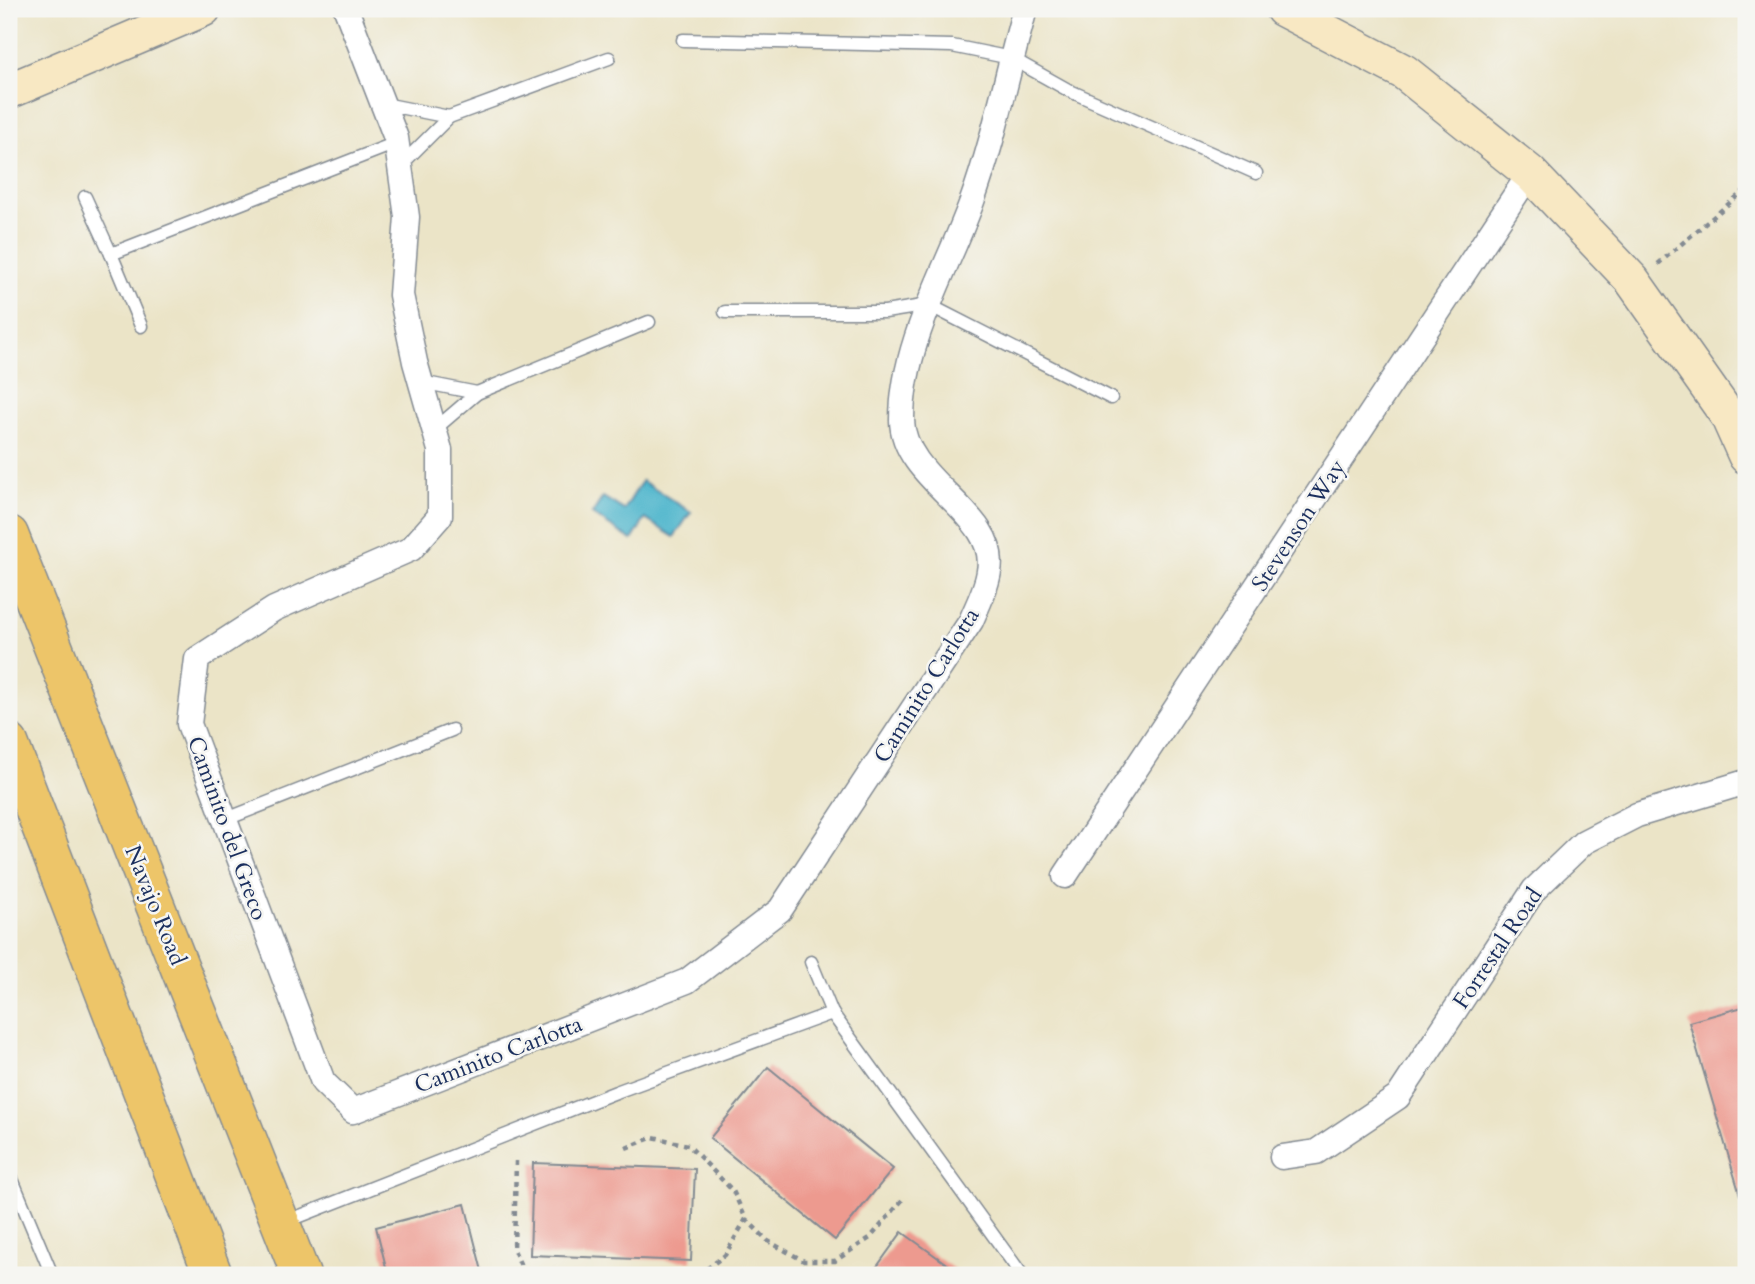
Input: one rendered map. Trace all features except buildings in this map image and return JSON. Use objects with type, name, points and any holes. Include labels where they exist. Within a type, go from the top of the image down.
[{"type":"main road","points":[[9,91],[203,9]]},
{"type":"main road","points":[[1283,9],[1404,72],[1530,173],[1632,280],[1728,416],[1746,456]]},
{"type":"main road","name":"Navajo Road","points":[[9,535],[302,1275]]},
{"type":"main road","points":[[9,743],[213,1275]]},
{"type":"street","name":"Caminito del Greco","points":[[346,9],[383,104],[398,154],[407,217],[401,295],[440,450],[440,516],[411,549],[274,609],[197,659],[189,724],[323,1082],[353,1111]]},
{"type":"street","name":"Caminito Carlotta","points":[[353,1111],[687,981],[780,910],[971,621],[990,570],[984,536],[912,456],[902,425],[904,382],[929,305],[971,202],[1025,9]]},
{"type":"street","name":"Stevenson Way","points":[[1065,876],[1530,173]]},
{"type":"street","name":"Forrestal Road","points":[[1282,1157],[1316,1152],[1398,1097],[1534,890],[1584,842],[1637,816],[1746,782]]},
{"type":"lane","points":[[683,40],[952,46],[1011,58],[1070,91],[1256,173]]},
{"type":"lane","points":[[111,254],[398,154],[449,117],[609,58]]},
{"type":"lane","points":[[383,104],[449,117]]},
{"type":"lane","points":[[85,197],[141,326]]},
{"type":"lane","points":[[725,312],[885,312],[929,305],[1111,398]]},
{"type":"lane","points":[[435,429],[477,393],[649,322]]},
{"type":"lane","points":[[421,382],[477,393]]},
{"type":"lane","points":[[224,820],[452,730]]},
{"type":"lane","points":[[811,962],[832,1013],[1022,1275]]},
{"type":"lane","points":[[282,1224],[616,1092],[832,1013]]},
{"type":"lane","points":[[9,1172],[52,1275]]},
{"type":"path","points":[[1658,265],[1746,189]]},
{"type":"path","points":[[626,1148],[653,1137],[688,1145],[733,1191],[746,1219],[768,1241],[804,1261],[835,1261],[870,1238],[904,1198]]},
{"type":"path","points":[[516,1161],[514,1250],[525,1275]]},
{"type":"path","points":[[699,1275],[725,1255],[746,1219]]},
{"type":"water","points":[[642,481],[691,512],[674,537],[645,519],[632,540],[592,514],[603,497],[624,510]]}]
